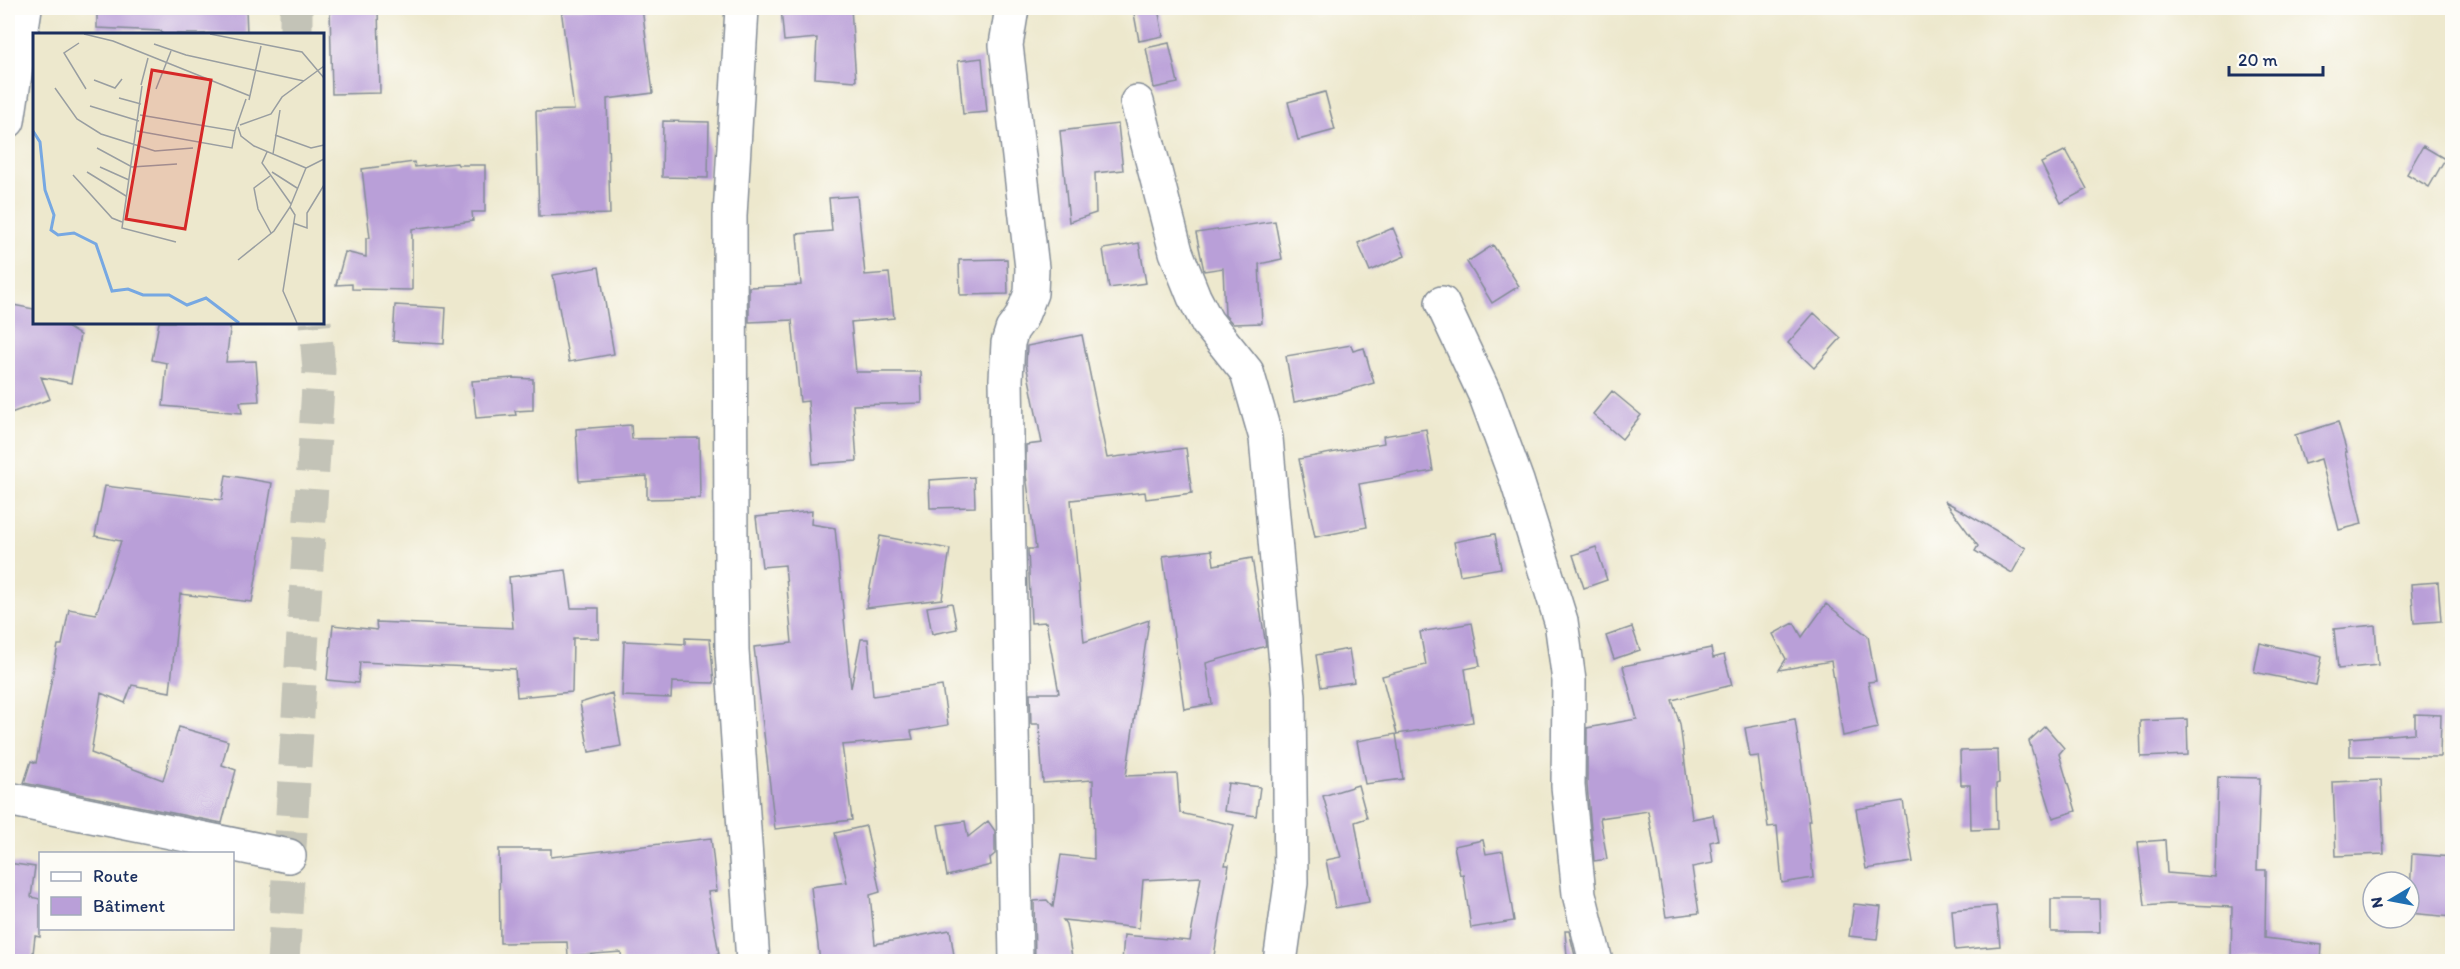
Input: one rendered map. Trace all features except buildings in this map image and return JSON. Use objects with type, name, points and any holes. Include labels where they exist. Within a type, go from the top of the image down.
[{"type":"street","points":[[8,120],[25,8]]},
{"type":"street","points":[[742,8],[730,216],[730,566],[732,651],[753,962]]},
{"type":"street","points":[[1012,8],[1006,45],[1032,268],[1031,293],[1008,343],[1006,379],[1016,962]]},
{"type":"street","points":[[1137,102],[1180,261],[1207,322],[1247,372],[1266,438],[1289,697],[1291,883],[1280,962]]},
{"type":"street","points":[[1442,303],[1486,397],[1517,482],[1561,621],[1569,681],[1568,786],[1579,894],[1596,962]]},
{"type":"street","points":[[8,800],[289,855]]},
{"type":"tunnel","points":[[296,8],[296,33]]},
{"type":"tunnel","points":[[283,962],[319,370],[315,324]]}]
